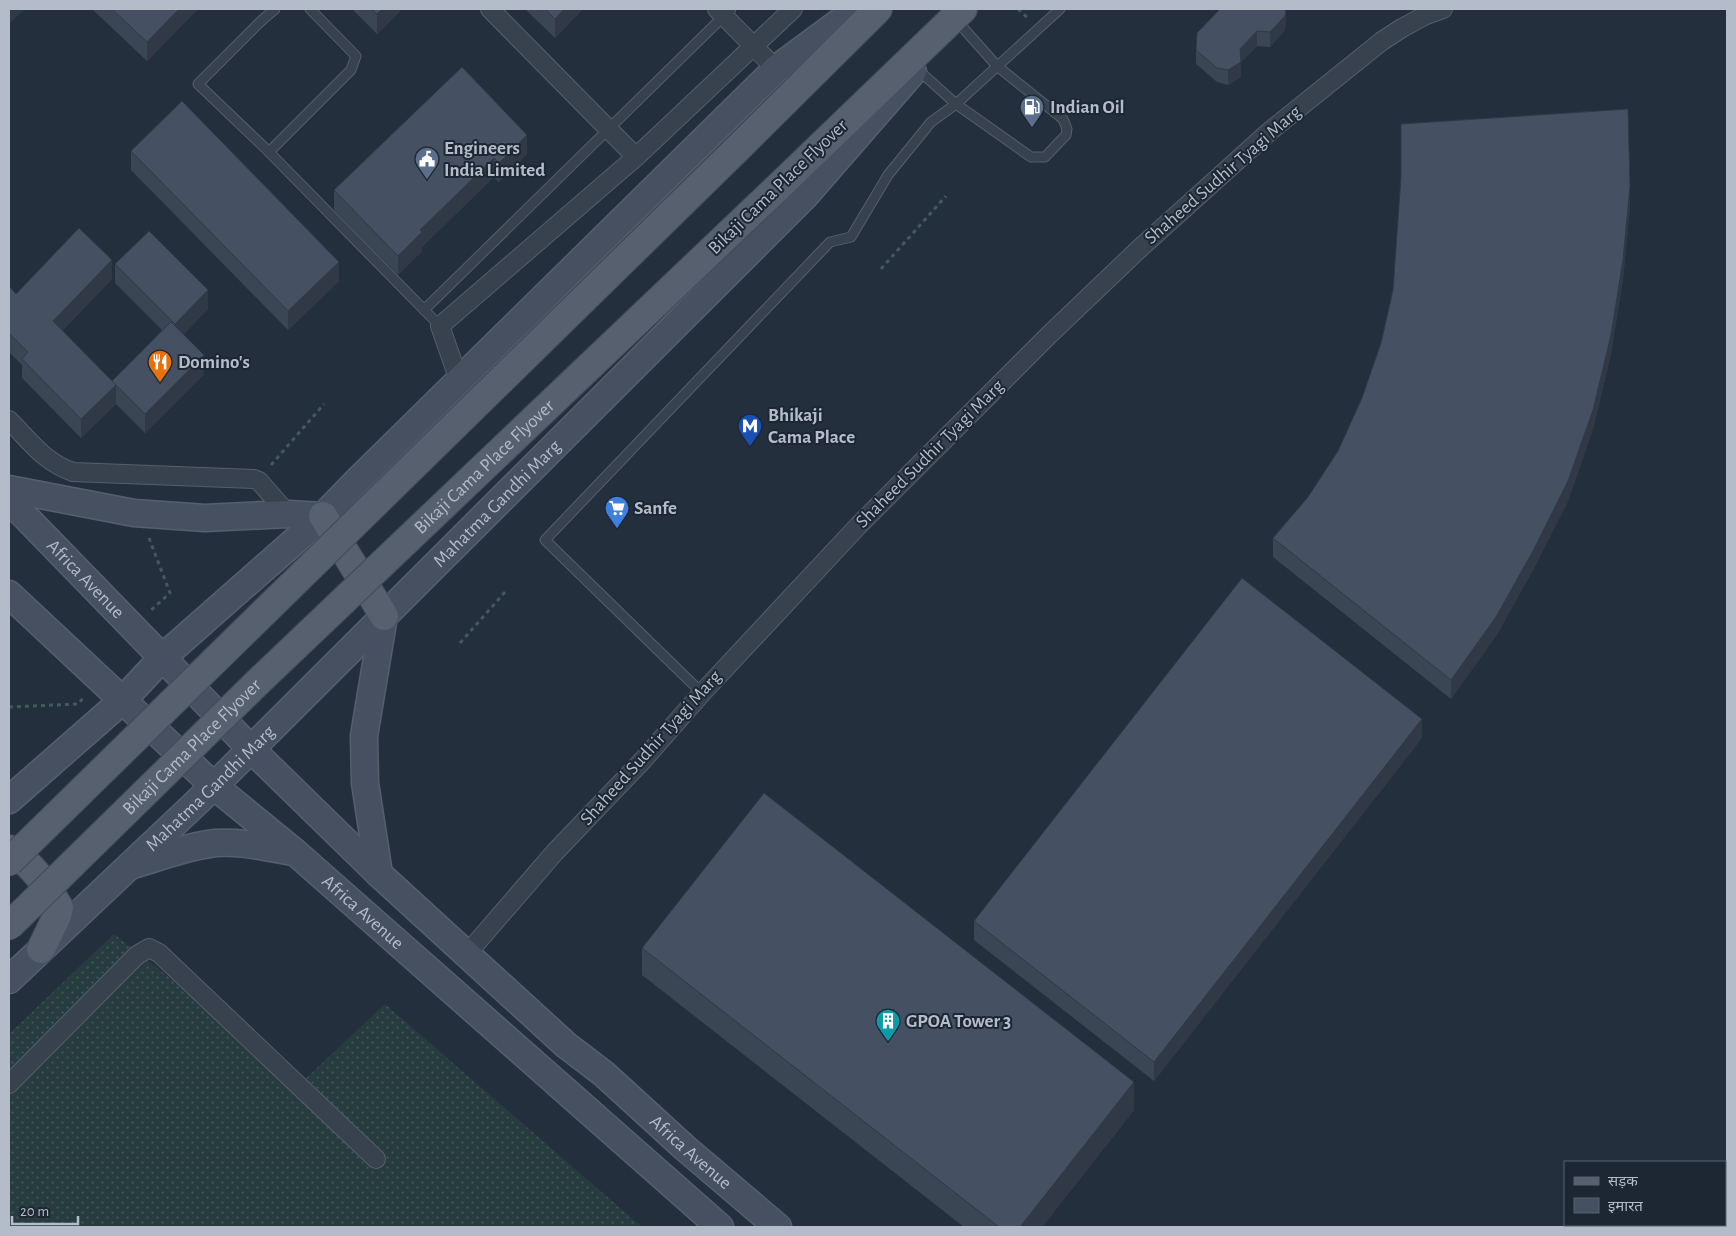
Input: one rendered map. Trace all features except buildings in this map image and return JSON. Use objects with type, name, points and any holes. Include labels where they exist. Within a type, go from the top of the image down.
[{"type":"main road","points":[[9,800],[123,700],[163,657],[323,516],[776,69],[857,9]]},
{"type":"main road","points":[[9,862],[878,9]]},
{"type":"main road","name":"Mahatma Gandhi Marg","points":[[9,980],[214,786],[805,196],[962,13]]},
{"type":"main road","name":"Bikaji Cama Place Flyover","points":[[9,926],[266,674],[962,13]]},
{"type":"main road","points":[[9,489],[68,502],[140,514],[205,518],[288,514],[323,516]]},
{"type":"main road","name":"Africa Avenue","points":[[9,500],[251,749],[379,874],[566,1045],[604,1074],[685,1148],[778,1227]]},
{"type":"main road","points":[[323,516],[384,616],[364,736],[365,783],[379,874]]},
{"type":"main road","name":"Africa Avenue","points":[[9,594],[214,786],[296,853],[720,1227]]},
{"type":"main road","points":[[129,867],[175,852],[216,843],[242,844],[296,853]]},
{"type":"main road","points":[[9,849],[25,860],[43,882],[59,907],[57,916],[41,949]]},
{"type":"street","points":[[490,9],[636,156]]},
{"type":"street","points":[[459,380],[440,326],[636,156],[793,9]]},
{"type":"street","name":"Shaheed Sudhir Tyagi Marg","points":[[466,955],[556,852],[858,526],[1050,334],[1138,250],[1270,131],[1382,42],[1426,15],[1443,9]]},
{"type":"street","points":[[724,11],[776,69]]},
{"type":"street","points":[[9,420],[50,462],[67,470],[73,472],[254,478],[259,481],[288,514]]},
{"type":"street","points":[[9,1084],[137,955],[149,948],[159,953],[376,1159]]},
{"type":"lane","points":[[275,9],[198,84],[269,152],[440,326]]},
{"type":"lane","points":[[269,152],[351,70],[356,56],[310,9]]},
{"type":"lane","points":[[702,693],[545,540],[830,242],[851,237],[888,175],[931,122],[956,104],[1060,9]]},
{"type":"lane","points":[[424,310],[608,129],[724,11]]},
{"type":"lane","points":[[916,68],[956,104],[1031,157],[1045,157],[1066,135],[1063,119],[998,66],[962,13]]},
{"type":"path","points":[[882,269],[946,196]]},
{"type":"path","points":[[269,468],[324,404]]},
{"type":"path","points":[[133,626],[170,593],[140,514]]},
{"type":"path","points":[[460,643],[506,591]]},
{"type":"path","points":[[9,706],[78,704],[101,680]]},
{"type":"green space","points":[[114,934],[302,1082],[385,1004],[642,1227],[9,1227],[9,1034]]},
{"type":"place","name":"Indian Oil","points":[[1032,128]]},
{"type":"place","name":"Engineers India Limited","points":[[427,180]]},
{"type":"place","name":"Domino's","points":[[160,383]]},
{"type":"place","name":"Bhikaji Cama Place","points":[[750,447]]},
{"type":"place","name":"Sanfe","points":[[617,529]]},
{"type":"place","name":"GPOA Tower 3","points":[[888,1042]]}]
